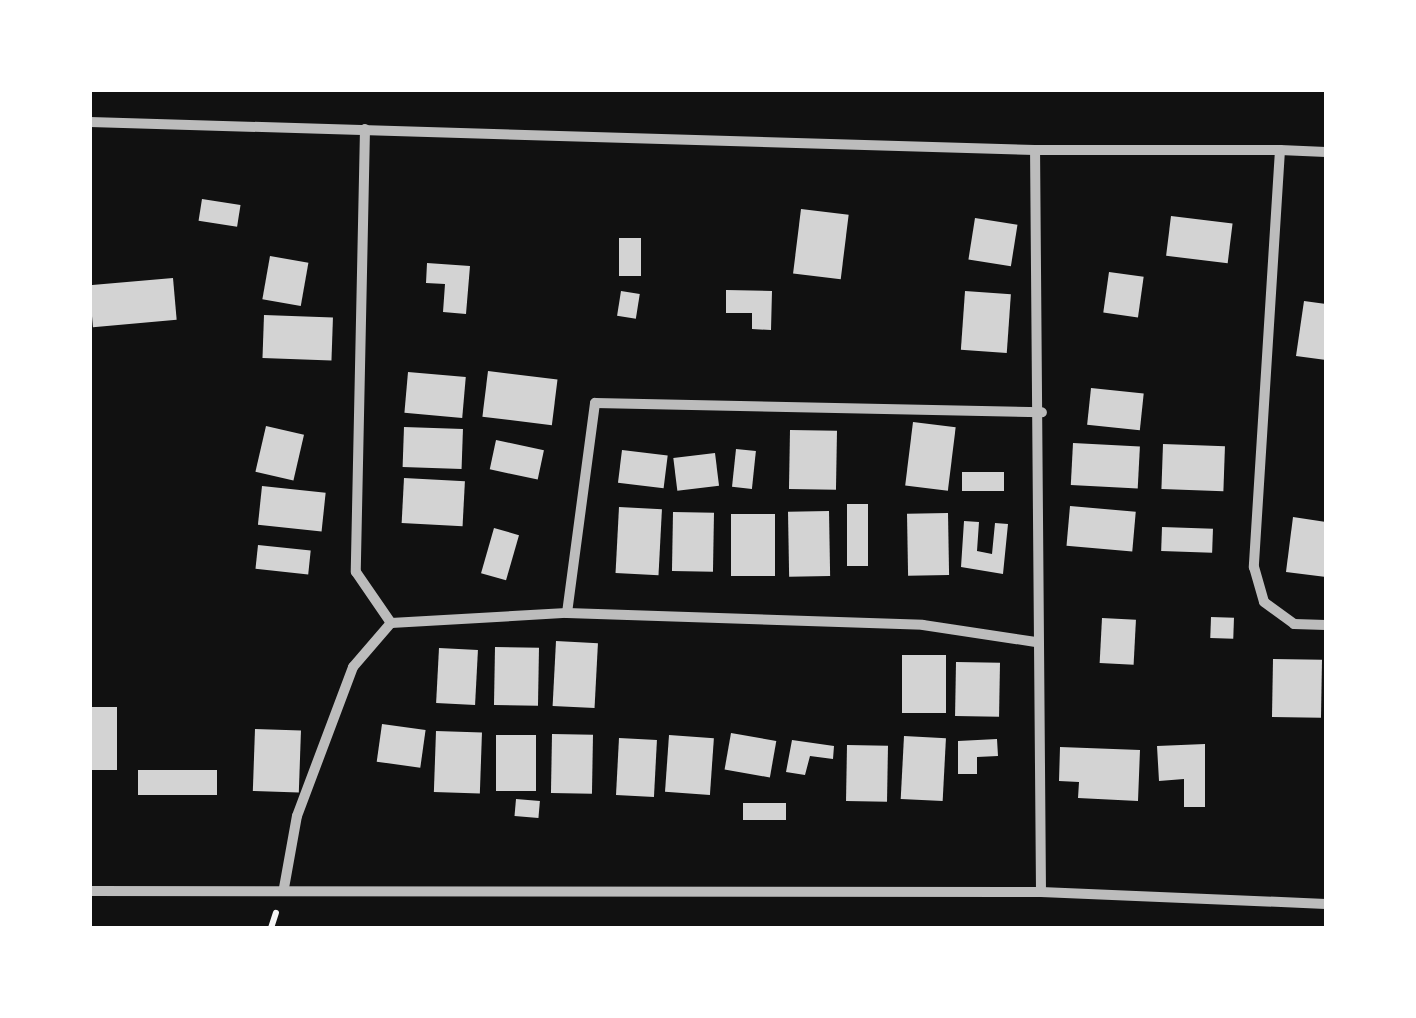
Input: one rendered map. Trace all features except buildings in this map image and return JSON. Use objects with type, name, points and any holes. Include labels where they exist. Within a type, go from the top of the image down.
[{"type":"street","points":[[90,122],[1036,150],[1326,152]]},
{"type":"street","points":[[364,129],[356,572],[391,622]]},
{"type":"street","points":[[1036,150],[1042,412],[1036,642],[1041,892]]},
{"type":"street","points":[[1280,150],[1254,567],[1264,602],[1294,624],[1326,625]]},
{"type":"street","points":[[567,613],[595,403],[1042,412]]},
{"type":"street","points":[[284,888],[296,816],[353,666],[391,622],[567,613],[922,625],[1036,642]]},
{"type":"street","points":[[90,891],[284,888],[1041,892],[1326,904]]}]
